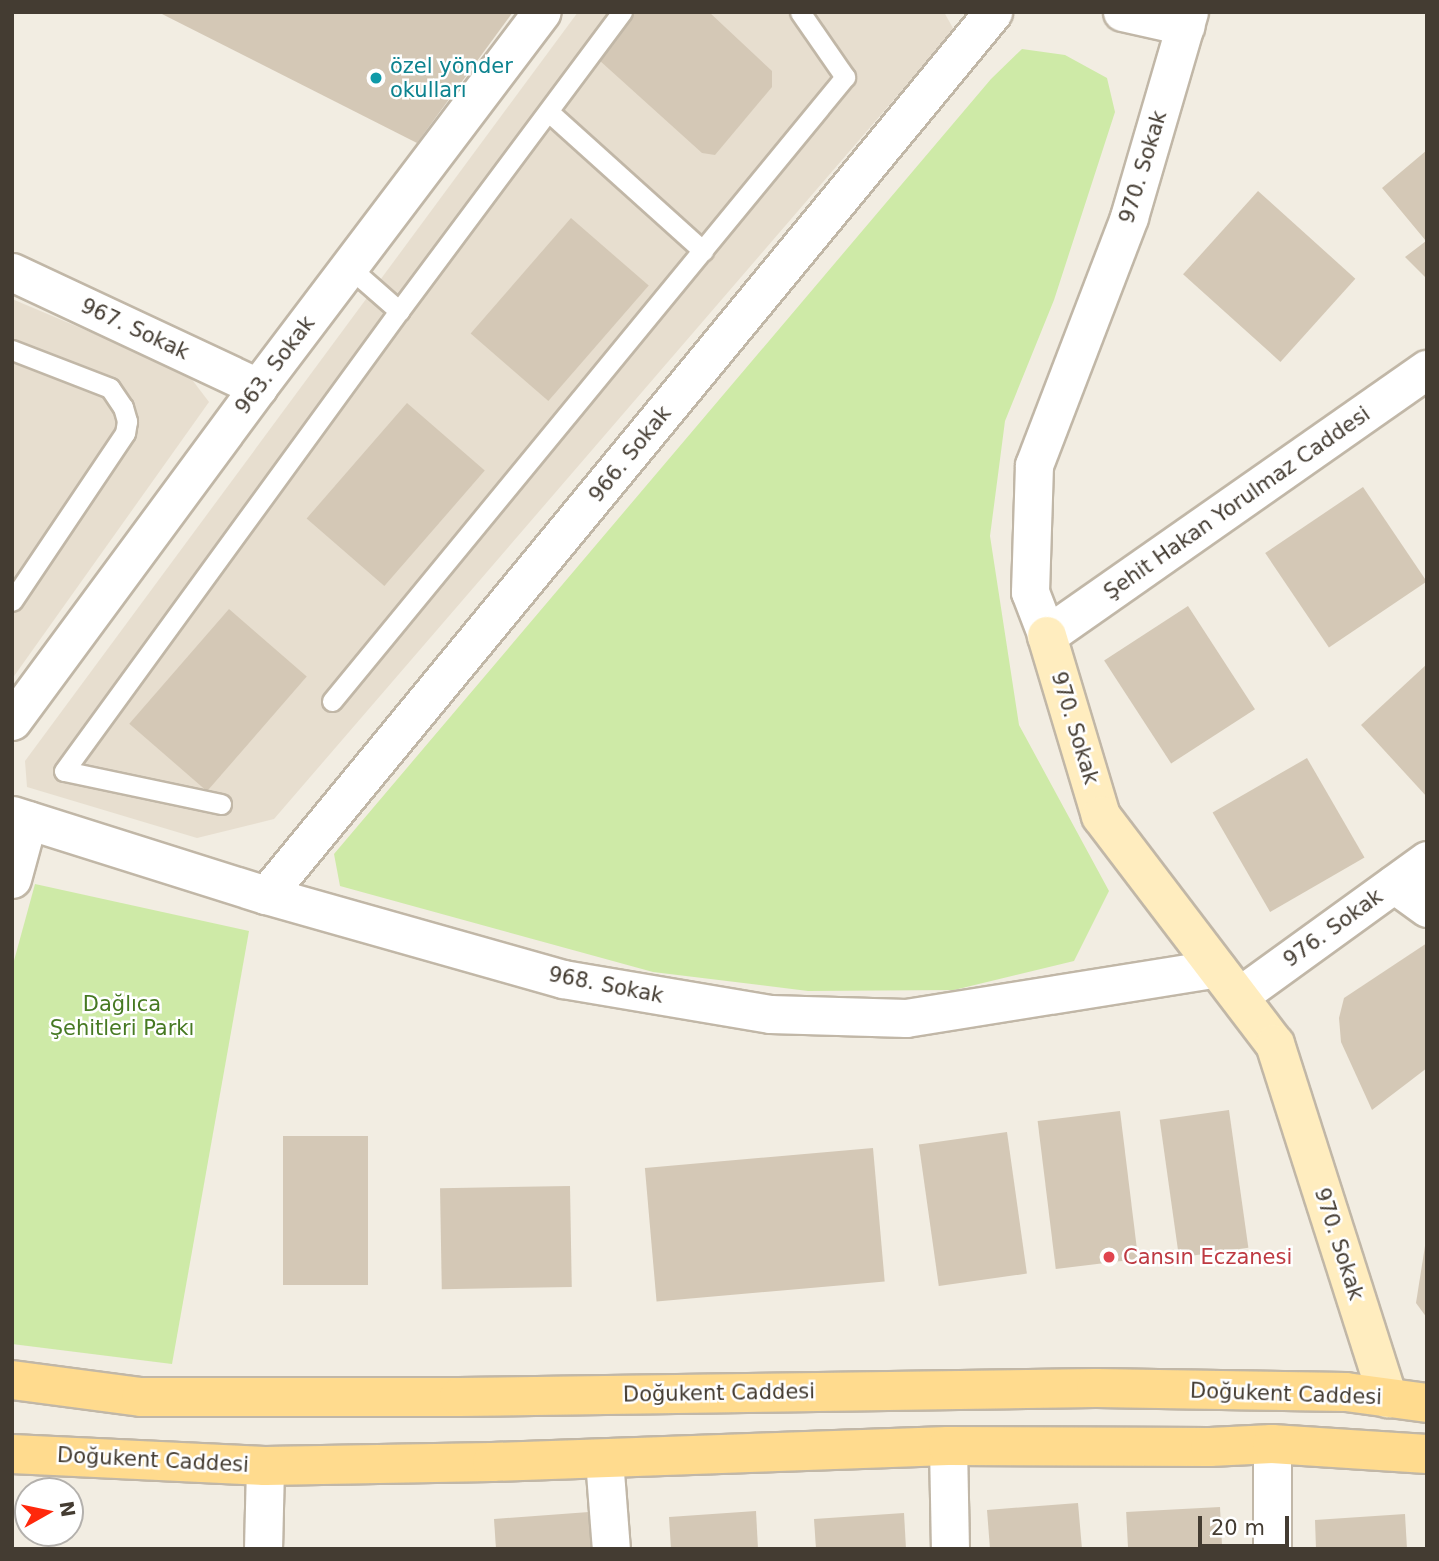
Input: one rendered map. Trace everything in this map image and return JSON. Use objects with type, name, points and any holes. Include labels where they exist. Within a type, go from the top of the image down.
[{"type":"main road","name":"970. Sokak","points":[[1047,636],[1101,816],[1275,1044],[1388,1398]]},
{"type":"main road","name":"Doğukent Caddesi","points":[[12,1380],[141,1397],[459,1397],[1096,1388],[1346,1392],[1427,1402]]},
{"type":"main road","name":"Doğukent Caddesi","points":[[12,1454],[265,1466],[604,1459],[948,1446],[1210,1447],[1272,1444],[1427,1454]]},
{"type":"street","name":"963. Sokak","points":[[12,721],[258,387],[542,12]]},
{"type":"street","name":"966. Sokak","points":[[266,895],[993,12]]},
{"type":"street","points":[[1122,12],[1187,19]]},
{"type":"street","name":"970. Sokak","points":[[1047,636],[1030,592],[1034,465],[1129,218],[1187,19]]},
{"type":"street","name":"967. Sokak","points":[[12,272],[258,387]]},
{"type":"street","name":"Şehit Hakan Yorulmaz Caddesi","points":[[1047,636],[1427,370]]},
{"type":"street","name":"968. Sokak","points":[[20,817],[266,895],[563,978],[770,1014],[906,1018],[1228,982]]},
{"type":"street","points":[[12,879],[20,817]]},
{"type":"street","name":"976. Sokak","points":[[1228,982],[1394,884],[1427,860]]},
{"type":"street","points":[[1394,884],[1427,908]]},
{"type":"street","points":[[1272,1444],[1272,1549]]},
{"type":"street","points":[[948,1446],[950,1549]]},
{"type":"street","points":[[604,1459],[611,1549]]},
{"type":"street","points":[[263,1549],[265,1466]]},
{"type":"lane","points":[[221,804],[64,771],[399,311],[550,113],[622,12]]},
{"type":"lane","points":[[332,701],[845,77],[800,12]]},
{"type":"lane","points":[[550,113],[703,251]]},
{"type":"lane","points":[[349,267],[399,311]]},
{"type":"lane","points":[[12,350],[110,388],[123,407],[127,421],[125,433],[12,601]]},
{"type":"shaded area","points":[[578,12],[944,12],[954,30],[274,819],[197,838],[27,787],[25,761]]},
{"type":"shaded area","points":[[12,299],[187,373],[209,402],[12,679]]},
{"type":"green space","points":[[1022,49],[1065,55],[1107,78],[1115,112],[1054,300],[1005,421],[990,536],[1019,725],[1109,891],[1074,961],[954,990],[808,991],[653,972],[340,886],[334,854],[991,79]]},
{"type":"green space","name":"Dağlıca Şehitleri Parkı","points":[[35,884],[249,931],[172,1364],[12,1344],[12,968]]},
{"type":"building","name":"özel yönder okulları","points":[[158,12],[513,12],[417,143]]},
{"type":"building","points":[[630,12],[709,12],[772,71],[772,87],[715,155],[702,153],[599,60],[602,45]]},
{"type":"building","points":[[1427,150],[1427,279],[1405,257],[1426,241],[1382,188]]},
{"type":"building","points":[[1258,191],[1355,279],[1280,362],[1183,274]]},
{"type":"building","points":[[571,218],[649,286],[548,401],[471,333]]},
{"type":"building","points":[[407,403],[485,471],[384,586],[307,518]]},
{"type":"building","points":[[1363,487],[1427,582],[1329,647],[1265,553]]},
{"type":"building","points":[[1188,606],[1255,709],[1171,764],[1104,660]]},
{"type":"building","points":[[229,609],[307,677],[207,791],[129,724]]},
{"type":"building","points":[[1427,664],[1427,797],[1361,725]]},
{"type":"building","points":[[1307,758],[1364,858],[1270,912],[1213,813]]},
{"type":"building","points":[[1427,943],[1427,1068],[1372,1110],[1341,1042],[1339,1018],[1344,998]]},
{"type":"building","points":[[1229,1110],[1248,1248],[1179,1257],[1160,1120]]},
{"type":"building","points":[[1120,1111],[1138,1259],[1056,1269],[1038,1121]]},
{"type":"building","points":[[1007,1132],[1027,1274],[939,1286],[919,1144]]},
{"type":"building","points":[[283,1136],[368,1136],[368,1285],[283,1285]]},
{"type":"building","points":[[873,1148],[885,1281],[657,1301],[645,1168]]},
{"type":"building","points":[[570,1186],[572,1287],[442,1289],[440,1188]]},
{"type":"building","points":[[1425,1246],[1427,1247],[1427,1318],[1416,1303]]},
{"type":"building","points":[[1078,1503],[1082,1549],[990,1549],[987,1510]]},
{"type":"building","points":[[1220,1507],[1222,1549],[1128,1549],[1126,1512]]},
{"type":"building","points":[[756,1511],[758,1549],[671,1549],[669,1517]]},
{"type":"building","points":[[589,1512],[591,1549],[496,1549],[494,1519]]},
{"type":"building","points":[[904,1513],[906,1549],[816,1549],[814,1519]]},
{"type":"building","points":[[1405,1514],[1407,1549],[1316,1549],[1315,1520]]},
{"type":"place","name":"özel yönder okulları","points":[[376,78]]},
{"type":"place","name":"Cansın Eczanesi","points":[[1109,1257]]}]
